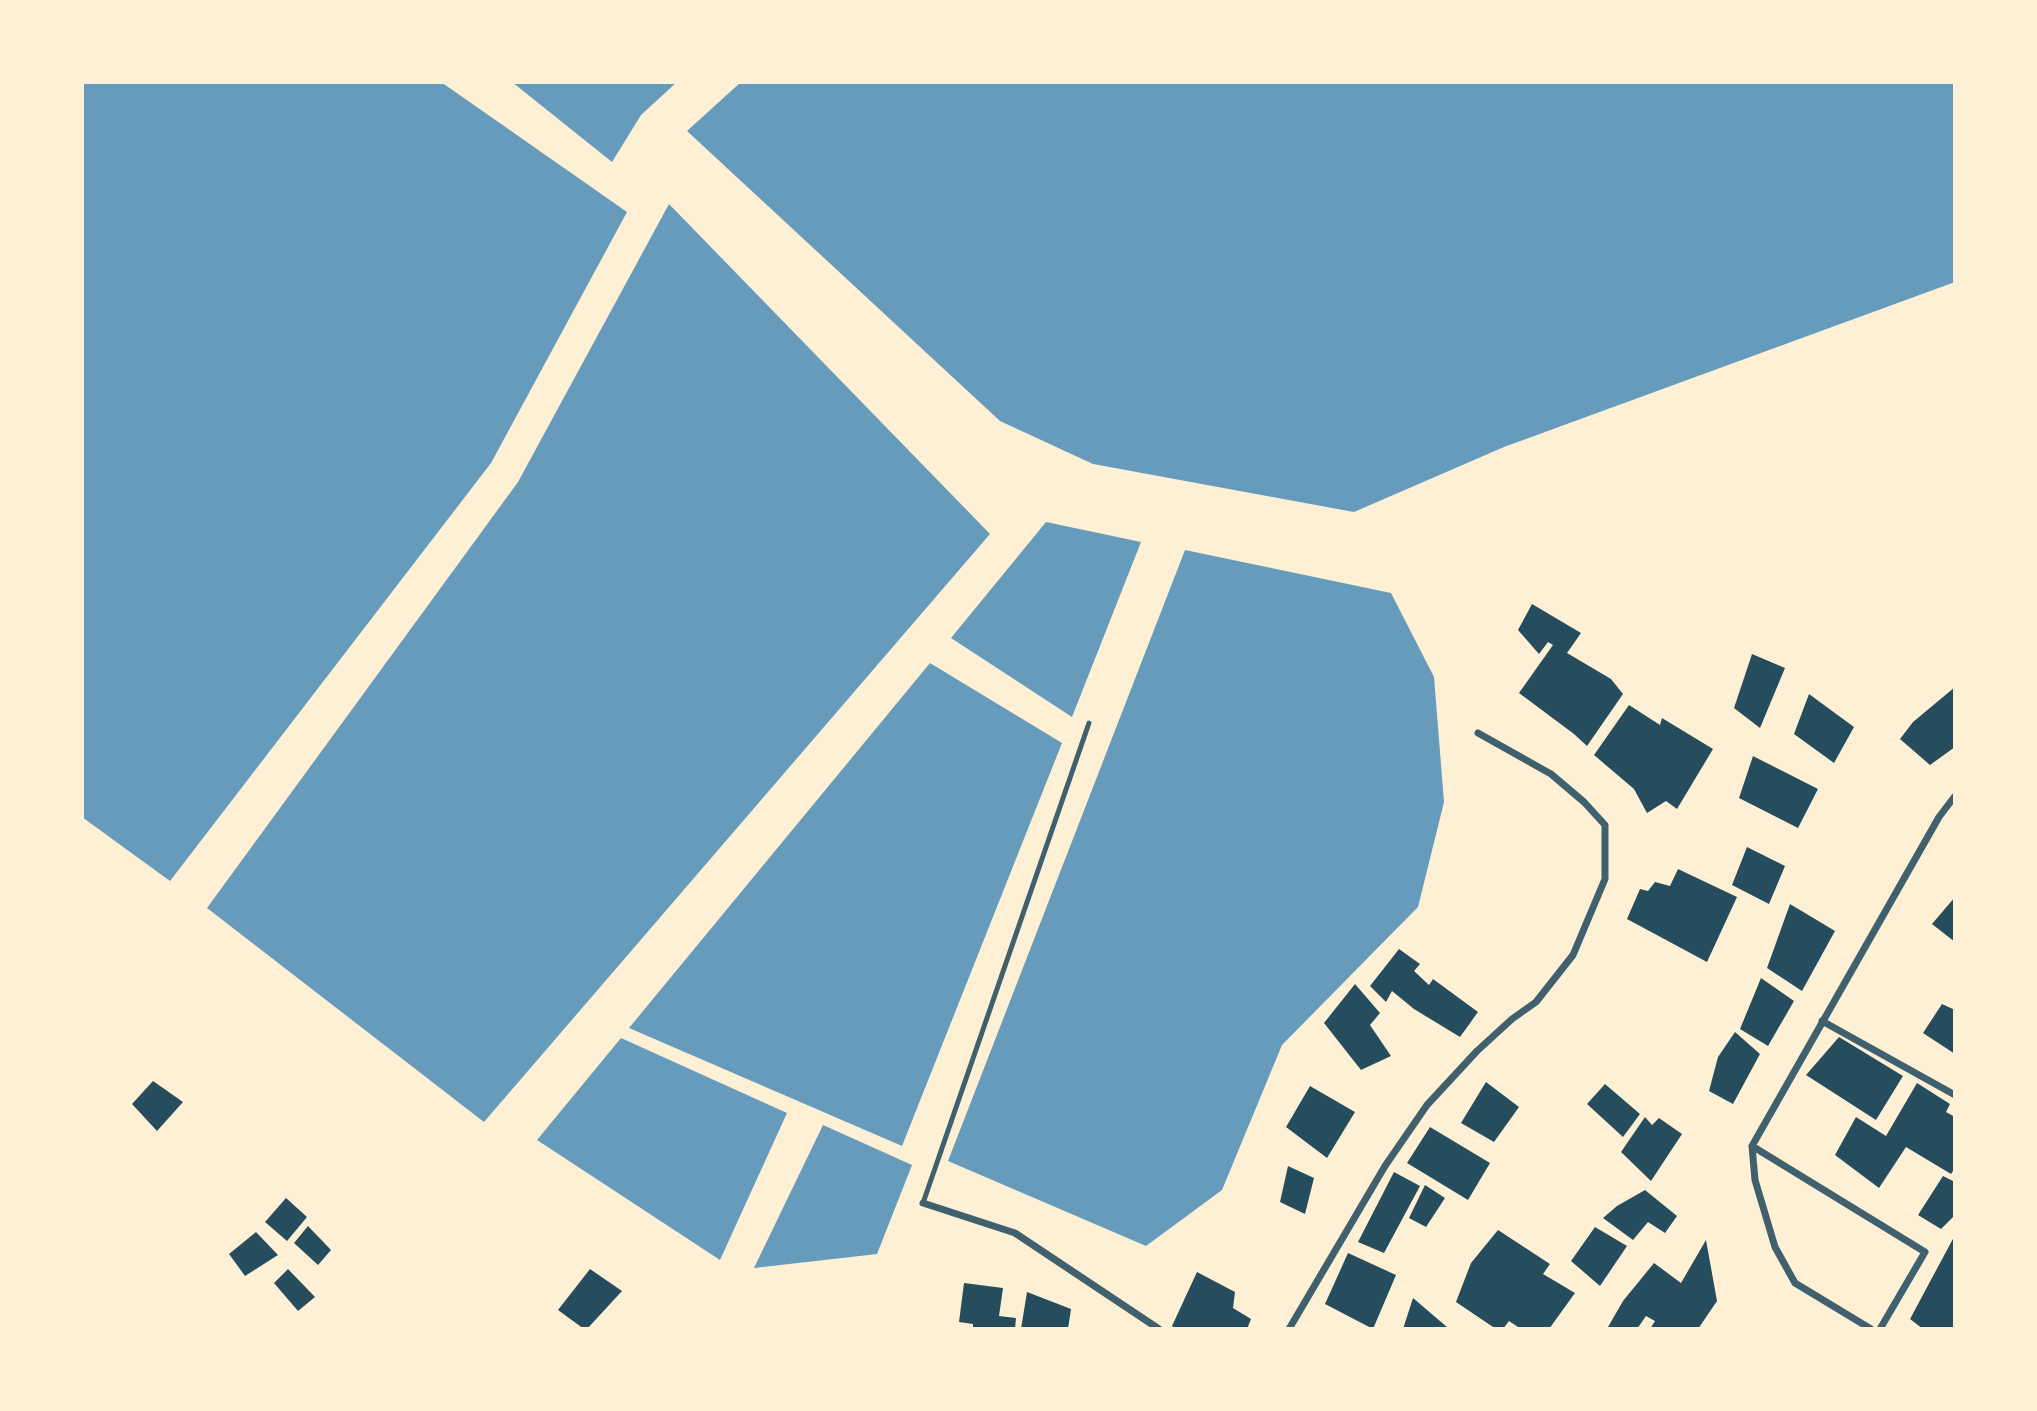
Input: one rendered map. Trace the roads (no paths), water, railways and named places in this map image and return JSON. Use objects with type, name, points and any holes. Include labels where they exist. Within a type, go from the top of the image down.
[{"type":"street","points":[[1289,1329],[1385,1166],[1427,1105],[1477,1051],[1512,1019],[1536,1002],[1573,955],[1605,879],[1605,825],[1584,802],[1551,774],[1478,733]]},
{"type":"street","points":[[1871,1329],[1796,1283],[1776,1247],[1755,1180],[1752,1146],[1939,817],[1955,796]]},
{"type":"street","points":[[1822,1021],[1955,1095]]},
{"type":"street","points":[[1752,1146],[1925,1252],[1880,1329]]},
{"type":"street","points":[[923,1203],[1015,1233],[1159,1329]]},
{"type":"lane","points":[[923,1203],[1089,723]]},
{"type":"water","points":[[82,82],[441,82],[627,212],[491,463],[170,881],[82,817]]},
{"type":"water","points":[[512,82],[677,82],[641,115],[612,162]]},
{"type":"water","points":[[741,82],[1955,82],[1955,282],[1504,447],[1354,512],[1093,464],[1000,421],[687,131]]},
{"type":"water","points":[[669,204],[990,534],[484,1122],[207,908],[518,482]]},
{"type":"water","points":[[1046,522],[1141,542],[1072,717],[951,638]]},
{"type":"water","points":[[1185,550],[1391,593],[1434,677],[1444,802],[1418,907],[1282,1045],[1222,1190],[1146,1246],[948,1161]]},
{"type":"water","points":[[930,663],[1062,743],[902,1146],[629,1028]]},
{"type":"water","points":[[621,1038],[787,1113],[720,1260],[537,1140]]},
{"type":"water","points":[[823,1125],[912,1165],[877,1254],[754,1268]]}]
